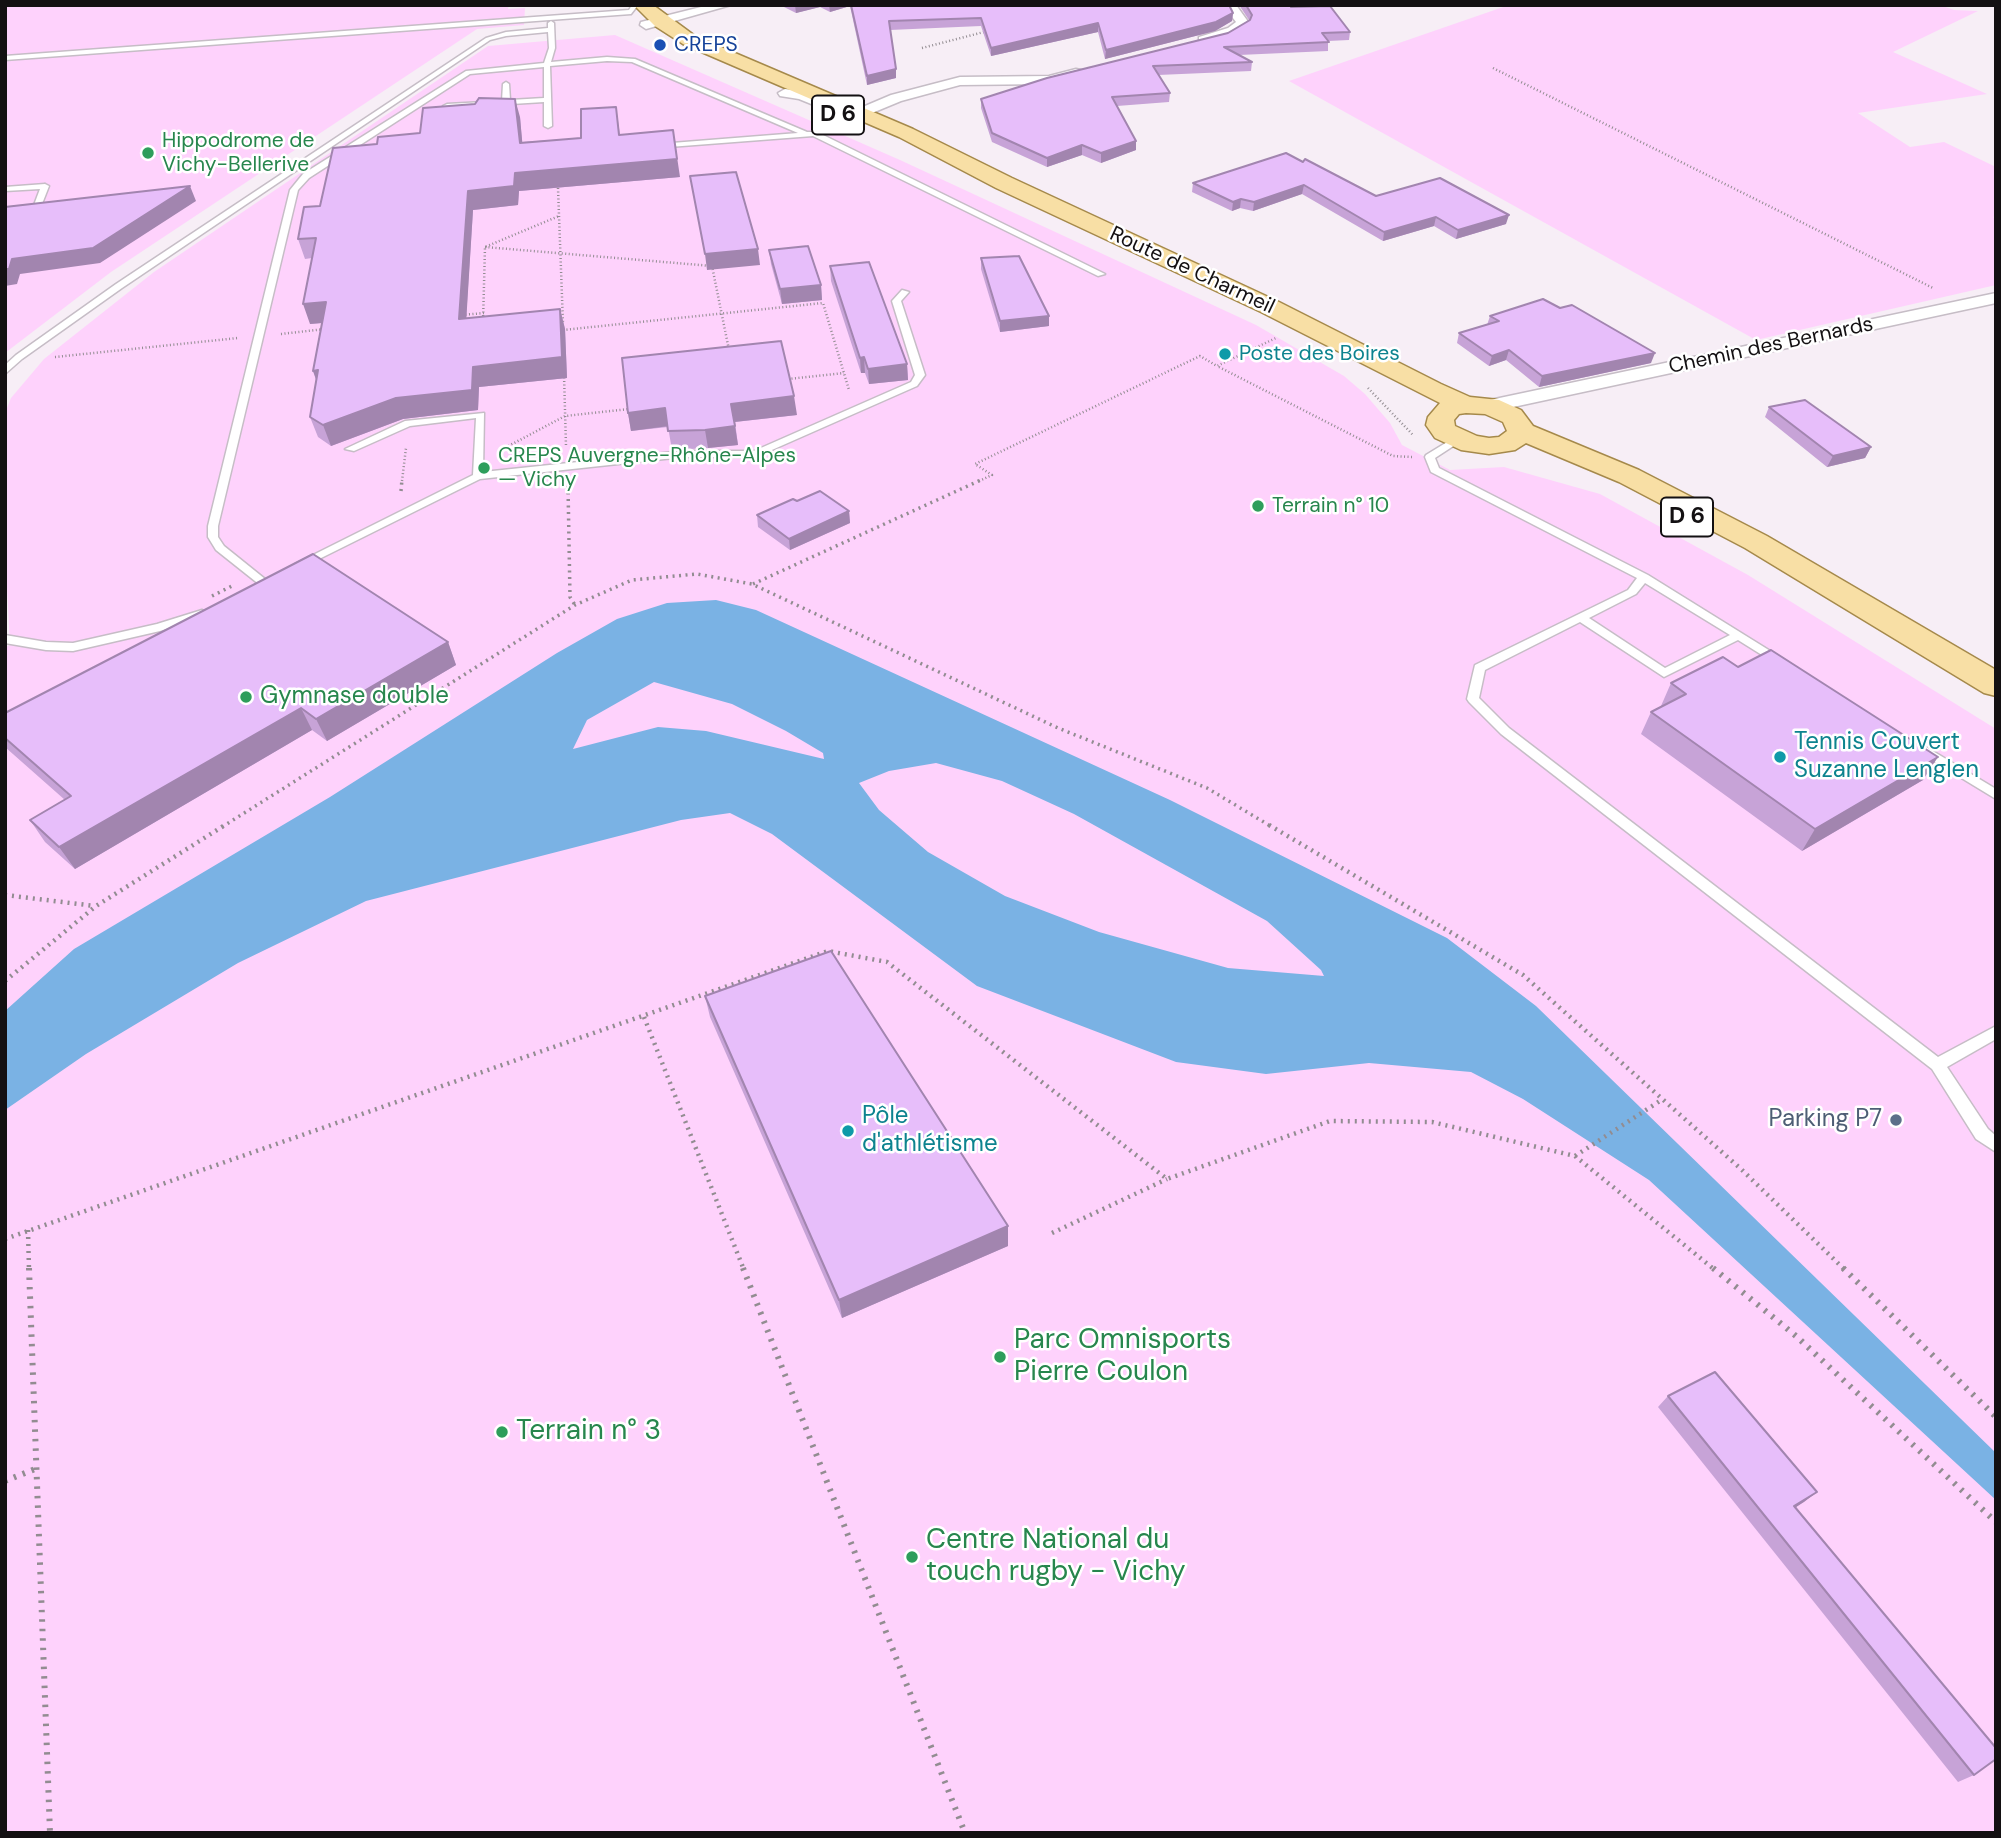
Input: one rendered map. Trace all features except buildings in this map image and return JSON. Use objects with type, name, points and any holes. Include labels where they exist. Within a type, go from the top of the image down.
[{"type":"main road","name":"Route de Charmeil","points":[[631,6],[653,24],[846,112]]},
{"type":"main road","name":"Route de Charmeil","points":[[653,24],[656,34],[710,62],[785,93],[906,132],[1004,183],[1270,307],[1499,420],[1580,467],[1622,484],[1864,605],[1996,685]]},
{"type":"main road","name":"Route de Charmeil","points":[[1379,362],[1420,396],[1441,418],[1440,425],[1445,432],[1457,439]]},
{"type":"main road","points":[[1441,418],[1450,408],[1499,420],[1489,446],[1457,439]]},
{"type":"street","points":[[653,24],[726,5]]},
{"type":"street","points":[[1194,43],[1221,36],[1243,23],[1229,5]]},
{"type":"street","points":[[846,112],[960,81],[1049,80],[1089,70]]},
{"type":"street","points":[[846,112],[896,98]]},
{"type":"street","name":"Chemin des Bernards","points":[[1499,420],[1547,394],[1996,298]]},
{"type":"lane","points":[[5,58],[550,15],[585,7],[631,6]]},
{"type":"lane","points":[[5,50],[550,15],[572,16],[631,6]]},
{"type":"lane","points":[[548,126],[547,65],[552,48],[550,15]]},
{"type":"lane","points":[[5,371],[19,357],[119,286],[488,39],[506,34],[551,30]]},
{"type":"lane","points":[[264,583],[220,548],[213,537],[212,526],[294,190],[316,169],[468,72],[607,59],[633,60],[804,133]]},
{"type":"lane","points":[[506,84],[506,102]]},
{"type":"lane","points":[[447,106],[548,100]]},
{"type":"lane","points":[[653,146],[814,134],[1101,274]]},
{"type":"lane","points":[[5,189],[45,186],[37,207],[5,210]]},
{"type":"lane","points":[[287,571],[478,476],[684,454],[756,454],[914,384],[920,375],[896,301],[905,292]]},
{"type":"lane","points":[[351,449],[408,422],[481,415],[478,476]]},
{"type":"lane","points":[[1457,439],[1430,457],[1435,470],[1644,577],[1797,671]]},
{"type":"lane","points":[[252,589],[275,577]]},
{"type":"lane","points":[[1644,577],[1632,592],[1479,668],[1473,699],[1506,731],[1937,1065],[1982,1133],[1996,1145]]},
{"type":"lane","points":[[5,639],[46,646],[73,647],[160,627],[207,611]]},
{"type":"lane","points":[[1581,618],[1664,673],[1739,635]]},
{"type":"lane","points":[[1914,744],[1996,795]]},
{"type":"lane","points":[[1937,1065],[1996,1032]]},
{"type":"path","points":[[922,48],[998,28]]},
{"type":"path","points":[[1493,68],[1964,304]]},
{"type":"path","points":[[558,188],[564,342]]},
{"type":"path","points":[[485,247],[559,216]]},
{"type":"path","points":[[485,247],[712,266],[729,352]]},
{"type":"path","points":[[483,326],[485,247]]},
{"type":"path","points":[[563,330],[824,303],[855,410]]},
{"type":"path","points":[[1217,366],[1281,335]]},
{"type":"path","points":[[752,584],[992,475],[975,464],[1200,356],[1393,456],[1430,457]]},
{"type":"path","points":[[564,367],[570,597],[575,605]]},
{"type":"path","points":[[788,379],[844,373]]},
{"type":"path","points":[[400,501],[408,422]]},
{"type":"path","points":[[5,981],[96,906],[575,605],[632,580],[697,574],[752,584],[1058,728],[1207,788],[1523,975],[1741,1169],[1996,1416]]},
{"type":"path","points":[[5,895],[96,906]]},
{"type":"path","points":[[5,1239],[828,951],[887,962],[1167,1179]]},
{"type":"path","points":[[644,1017],[965,1833]]},
{"type":"path","points":[[1575,1156],[1663,1099]]},
{"type":"path","points":[[1052,1233],[1167,1179],[1330,1121],[1432,1122],[1575,1156],[1796,1336],[1996,1522]]},
{"type":"path","points":[[28,1230],[50,1833]]},
{"type":"path","points":[[5,1481],[35,1469]]},
{"type":"shaded area","name":"Hippodrome de Vichy-Bellerive","points":[[5,5],[509,5],[508,9],[525,8],[524,25],[477,29],[111,272],[5,353]]},
{"type":"shaded area","points":[[1509,5],[1940,5],[1954,10],[1978,11],[1893,52],[1987,94],[1858,113],[1910,147],[1944,142],[1996,167],[1996,216],[1993,217],[1996,219],[1996,285],[1756,340],[1289,81]]},
{"type":"shaded area","name":"Parc Omnisports Pierre Coulon","points":[[615,35],[900,160],[1256,325],[1344,376],[1365,394],[1390,423],[1402,445],[1450,470],[1504,467],[1600,494],[1748,575],[1996,729],[1996,1833],[5,1833],[5,647],[10,645],[5,548],[5,413],[11,398],[44,359],[154,272],[488,46]]},
{"type":"water","points":[[716,600],[756,610],[1170,800],[1447,938],[1536,1006],[1996,1453],[1996,1500],[1649,1180],[1523,1099],[1471,1072],[1369,1063],[1266,1074],[1176,1062],[977,986],[772,834],[730,813],[681,820],[366,901],[238,963],[86,1054],[5,1110],[5,1011],[74,949],[330,797],[557,653],[617,619],[667,603]],"holes":[[[654,682],[732,704],[823,753],[824,759],[706,731],[658,727],[573,749],[587,720]],[[936,763],[1002,781],[1074,814],[1267,921],[1321,970],[1324,976],[1228,968],[1099,932],[1005,896],[928,852],[879,810],[859,783],[889,771]]]},
{"type":"place","name":"CREPS","points":[[660,45]]},
{"type":"place","name":"Hippodrome de Vichy-Bellerive","points":[[148,153]]},
{"type":"place","name":"Poste des Boires","points":[[1225,354]]},
{"type":"place","name":"CREPS Auvergne-Rhône-Alpes — Vichy","points":[[484,468]]},
{"type":"place","name":"Terrain n° 10","points":[[1258,506]]},
{"type":"place","name":"Gymnase double","points":[[246,697]]},
{"type":"place","name":"Tennis Couvert Suzanne Lenglen","points":[[1780,757]]},
{"type":"place","name":"Parking P7","points":[[1896,1120]]},
{"type":"place","name":"Pôle d'athlétisme","points":[[848,1131]]},
{"type":"place","name":"Parc Omnisports Pierre Coulon","points":[[1000,1357]]},
{"type":"place","name":"Terrain n° 3","points":[[502,1432]]},
{"type":"place","name":"Centre National du touch rugby - Vichy","points":[[912,1557]]}]
